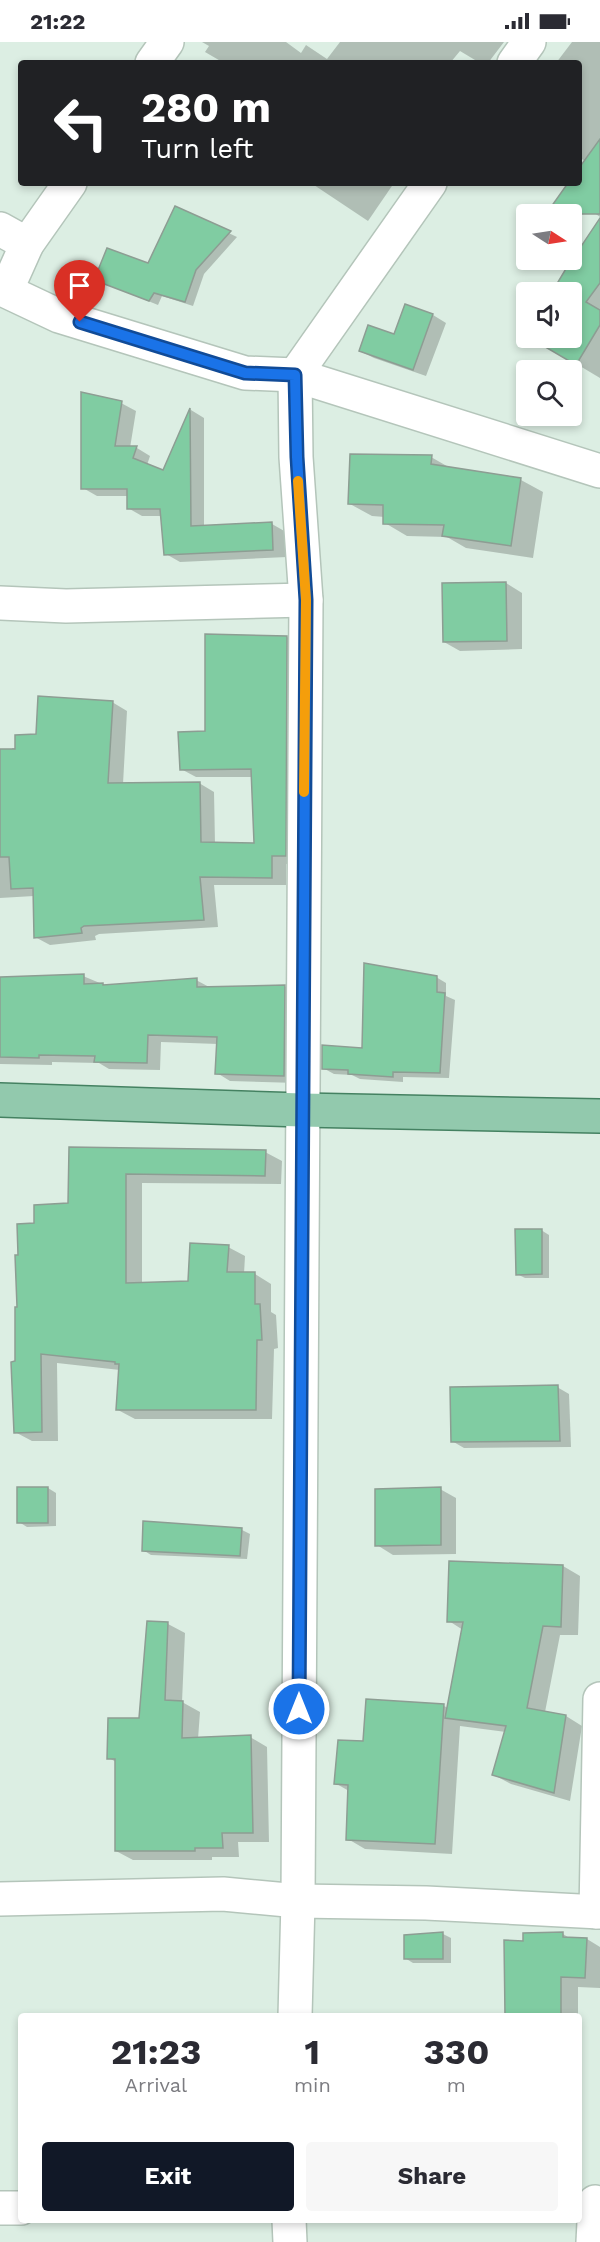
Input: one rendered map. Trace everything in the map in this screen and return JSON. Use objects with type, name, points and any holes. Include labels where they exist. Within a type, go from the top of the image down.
[{"type":"main road","points":[[0,1100],[302,1110],[600,1116]]},
{"type":"street","points":[[154,60],[167,42]]},
{"type":"street","points":[[516,60],[529,42]]},
{"type":"street","points":[[67,186],[14,237],[6,291],[59,316],[245,373],[295,375],[600,471]]},
{"type":"street","points":[[295,2013],[298,1901],[306,600],[297,457],[295,375],[428,186]]},
{"type":"street","points":[[0,603],[66,606],[306,600]]},
{"type":"street","points":[[0,1899],[223,1894],[298,1901],[426,1903],[598,1912],[600,1699]]},
{"type":"street","points":[[591,2202],[593,2242]]},
{"type":"street","points":[[0,2208],[18,2208]]},
{"type":"street","points":[[289,2223],[290,2242]]},
{"type":"building","points":[[600,139],[600,214],[582,214],[582,204],[553,204],[566,186],[582,186],[582,164]]},
{"type":"building","points":[[175,206],[231,231],[196,270],[185,302],[154,293],[149,301],[94,280],[107,248],[148,263]]},
{"type":"building","points":[[600,218],[600,283],[586,302],[600,310],[600,325],[579,360],[567,360],[547,348],[582,348],[582,282],[558,282],[565,270],[582,270],[582,245]]},
{"type":"building","points":[[405,304],[433,314],[413,370],[359,351],[368,325],[394,334]]},
{"type":"building","points":[[81,392],[122,401],[115,446],[137,446],[133,458],[163,470],[190,408],[191,526],[272,522],[273,550],[164,555],[160,509],[127,509],[127,489],[81,489]]},
{"type":"building","points":[[350,454],[432,455],[431,464],[521,478],[511,546],[442,536],[444,525],[383,524],[383,505],[348,504]]},
{"type":"building","points":[[506,582],[507,641],[443,642],[442,583]]},
{"type":"building","points":[[205,634],[287,636],[286,856],[272,856],[272,878],[200,877],[204,920],[84,926],[81,928],[82,933],[34,938],[33,888],[11,889],[9,857],[0,857],[0,749],[15,749],[15,735],[36,734],[38,696],[113,701],[108,783],[200,782],[201,842],[254,843],[251,769],[180,770],[178,732],[205,731]]},
{"type":"building","points":[[364,963],[437,976],[437,992],[445,993],[440,1073],[393,1072],[393,1077],[348,1074],[348,1070],[322,1069],[322,1045],[362,1048]]},
{"type":"building","points":[[84,974],[84,984],[103,983],[103,985],[197,978],[197,987],[285,985],[284,1076],[215,1074],[217,1037],[148,1035],[147,1063],[94,1062],[95,1056],[0,1057],[0,977]]},
{"type":"building","points":[[69,1147],[266,1150],[265,1176],[126,1174],[126,1283],[188,1281],[190,1243],[229,1245],[227,1272],[255,1272],[255,1304],[260,1304],[262,1340],[257,1340],[256,1410],[116,1410],[119,1364],[41,1354],[42,1432],[14,1433],[11,1362],[15,1361],[17,1224],[34,1223],[34,1205],[68,1203]]},
{"type":"building","points":[[515,1229],[542,1229],[542,1274],[516,1275]]},
{"type":"building","points":[[558,1385],[560,1441],[451,1442],[450,1387]]},
{"type":"building","points":[[17,1487],[48,1487],[48,1523],[17,1523]]},
{"type":"building","points":[[441,1487],[441,1545],[375,1546],[375,1489]]},
{"type":"building","points":[[143,1521],[242,1528],[240,1556],[142,1551]]},
{"type":"building","points":[[449,1561],[563,1565],[561,1627],[543,1626],[527,1708],[566,1715],[554,1793],[492,1775],[506,1726],[445,1718],[463,1622],[447,1622]]},
{"type":"building","points":[[147,1621],[168,1622],[165,1700],[183,1701],[182,1738],[251,1735],[253,1833],[222,1833],[223,1848],[195,1848],[195,1851],[115,1851],[115,1759],[107,1759],[108,1718],[139,1718]]},
{"type":"building","points":[[366,1699],[444,1704],[435,1844],[346,1840],[348,1785],[334,1784],[338,1740],[363,1741]]},
{"type":"building","points":[[443,1932],[443,1959],[404,1959],[404,1935]]},
{"type":"building","points":[[563,1932],[563,1937],[587,1938],[585,1978],[561,1977],[561,2013],[505,2013],[504,1940],[523,1941],[523,1933]]},
{"type":"slow traffic","points":[[298,481],[306,600],[304,792]]},
{"type":"route","points":[[80,322],[245,373],[295,375],[297,457],[306,600],[299,1709]]}]
